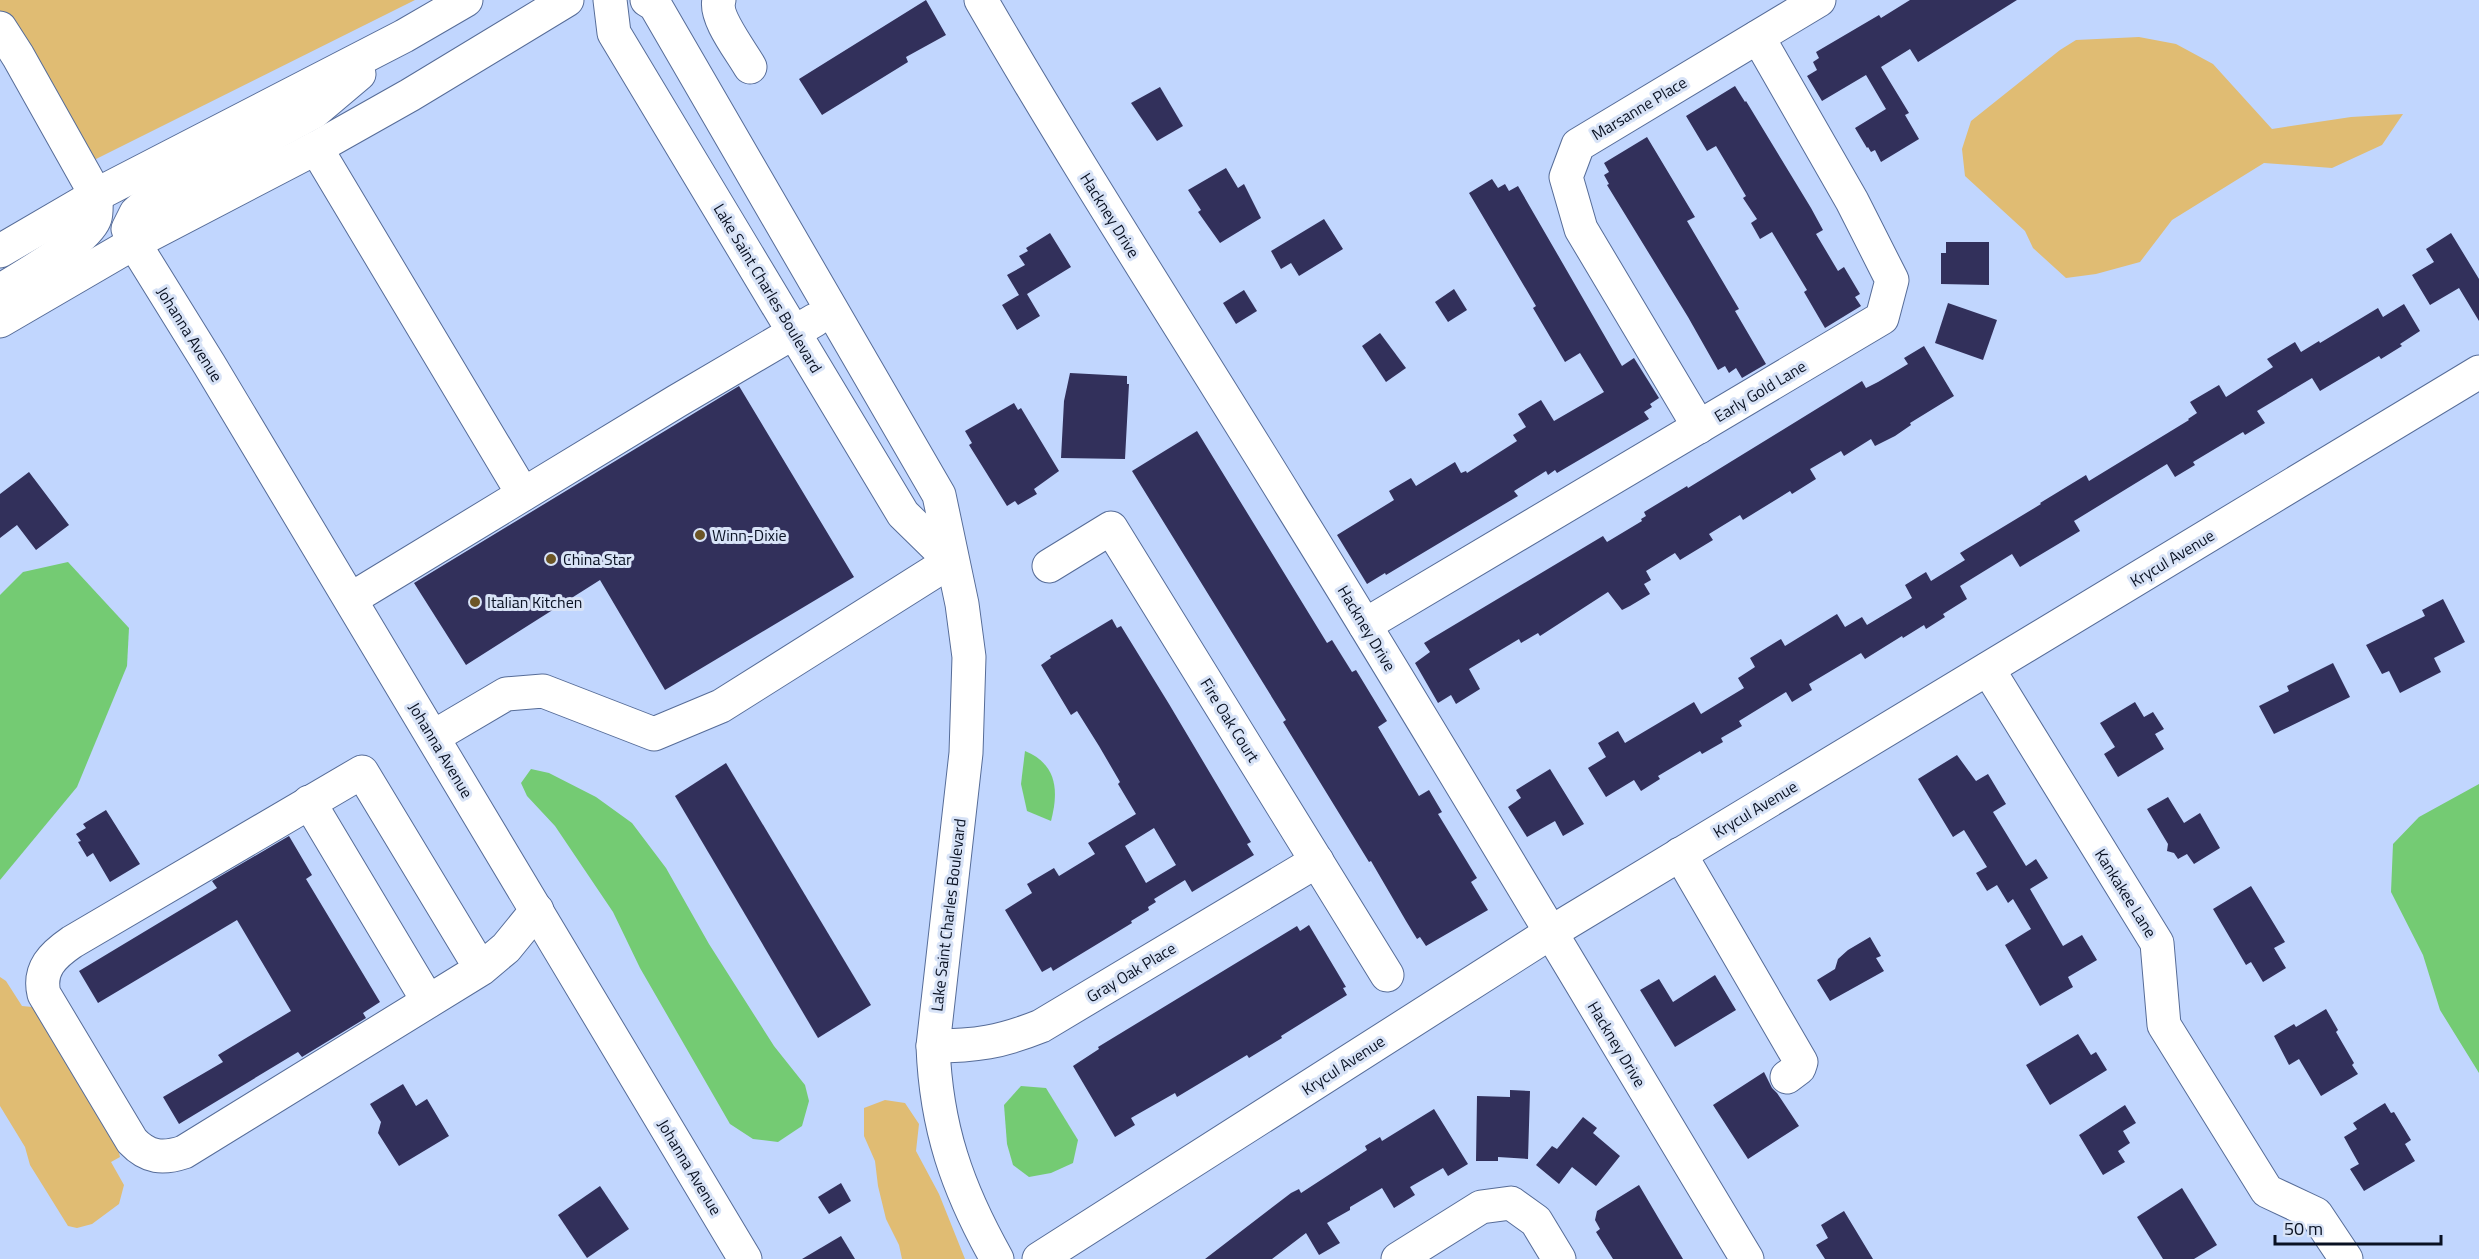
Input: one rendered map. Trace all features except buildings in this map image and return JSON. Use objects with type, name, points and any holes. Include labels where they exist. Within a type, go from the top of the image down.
[{"type":"street","points":[[0,251],[96,195],[404,36],[466,0]]},
{"type":"street","points":[[0,321],[134,243],[316,148],[410,95],[567,0]]},
{"type":"street","name":"Lake Saint Charles Boulevard","points":[[610,0],[614,33],[903,514],[951,561]]},
{"type":"street","name":"Lake Saint Charles Boulevard","points":[[647,0],[655,5],[939,495],[951,561],[962,604],[969,657],[966,753],[943,939],[933,1046],[935,1088],[942,1130],[970,1205],[997,1259]]},
{"type":"street","points":[[719,0],[717,4],[720,18],[750,67]]},
{"type":"street","name":"Hackney Drive","points":[[981,0],[1051,120],[1365,625],[1747,1259]]},
{"type":"street","name":"Marsanne Place","points":[[1699,427],[1581,229],[1566,177],[1578,145],[1820,0]]},
{"type":"street","points":[[0,28],[96,195],[96,218],[90,228],[76,242],[0,291]]},
{"type":"street","points":[[134,243],[128,229],[136,213],[152,199],[314,112],[404,36]]},
{"type":"street","name":"Early Gold Lane","points":[[1365,625],[1882,318],[1892,280],[1852,201],[1758,37]]},
{"type":"street","points":[[316,148],[524,494]]},
{"type":"street","name":"Johanna Avenue","points":[[134,243],[434,737],[745,1259]]},
{"type":"street","points":[[351,599],[833,309]]},
{"type":"street","name":"Krycul Avenue","points":[[1040,1259],[1550,933],[2479,372]]},
{"type":"street","name":"Fire Oak Court","points":[[1049,566],[1111,528],[1387,975]]},
{"type":"street","points":[[434,737],[506,694],[543,691],[654,734],[720,706],[951,561]]},
{"type":"street","name":"Kankakee Lane","points":[[1988,669],[2157,943],[2164,1025],[2267,1191],[2316,1214],[2346,1259]]},
{"type":"street","points":[[481,969],[362,771],[110,919],[54,955],[41,982],[44,994],[132,1141],[141,1150],[154,1156],[169,1157],[184,1152],[481,969],[506,948],[537,910]]},
{"type":"street","points":[[309,802],[428,1001]]},
{"type":"street","points":[[1680,854],[1801,1062],[1799,1068],[1786,1077]]},
{"type":"street","name":"Gray Oak Place","points":[[933,1046],[973,1046],[1014,1037],[1041,1026],[1317,861]]},
{"type":"street","points":[[1398,1259],[1481,1207],[1511,1203],[1536,1221],[1559,1259]]},
{"type":"shaded area","points":[[0,0],[415,0],[88,163],[0,15]]},
{"type":"shaded area","points":[[2139,37],[2176,44],[2213,64],[2272,129],[2351,117],[2403,114],[2382,145],[2332,168],[2264,163],[2172,220],[2140,262],[2096,274],[2066,278],[2033,248],[2025,231],[1965,176],[1962,149],[1971,121],[2060,50],[2076,40]]},
{"type":"shaded area","points":[[68,562],[129,628],[127,666],[77,787],[0,880],[0,595],[23,572]]},
{"type":"shaded area","points":[[1025,751],[1044,763],[1053,780],[1055,799],[1051,821],[1027,811],[1021,784]]},
{"type":"shaded area","points":[[531,769],[549,773],[596,797],[632,823],[666,868],[709,944],[774,1046],[805,1085],[809,1101],[802,1126],[778,1142],[753,1139],[730,1124],[640,968],[613,912],[555,826],[527,796],[521,783]]},
{"type":"shaded area","points":[[2479,784],[2479,1073],[2440,1010],[2423,955],[2391,892],[2393,844],[2419,817]]},
{"type":"shaded area","points":[[0,977],[6,981],[22,1006],[40,1011],[115,1136],[120,1157],[111,1162],[124,1185],[119,1204],[92,1224],[77,1228],[68,1226],[30,1165],[25,1147],[0,1106]]},
{"type":"shaded area","points":[[1021,1086],[1046,1088],[1078,1140],[1073,1163],[1051,1173],[1029,1177],[1013,1165],[1007,1144],[1004,1105]]},
{"type":"shaded area","points":[[885,1100],[905,1103],[919,1124],[916,1151],[939,1194],[965,1259],[902,1259],[899,1245],[886,1219],[875,1161],[864,1136],[864,1108]]},
{"type":"place","name":"Winn-Dixie","points":[[700,535]]},
{"type":"place","name":"China Star","points":[[551,559]]},
{"type":"place","name":"Italian Kitchen","points":[[475,602]]}]
